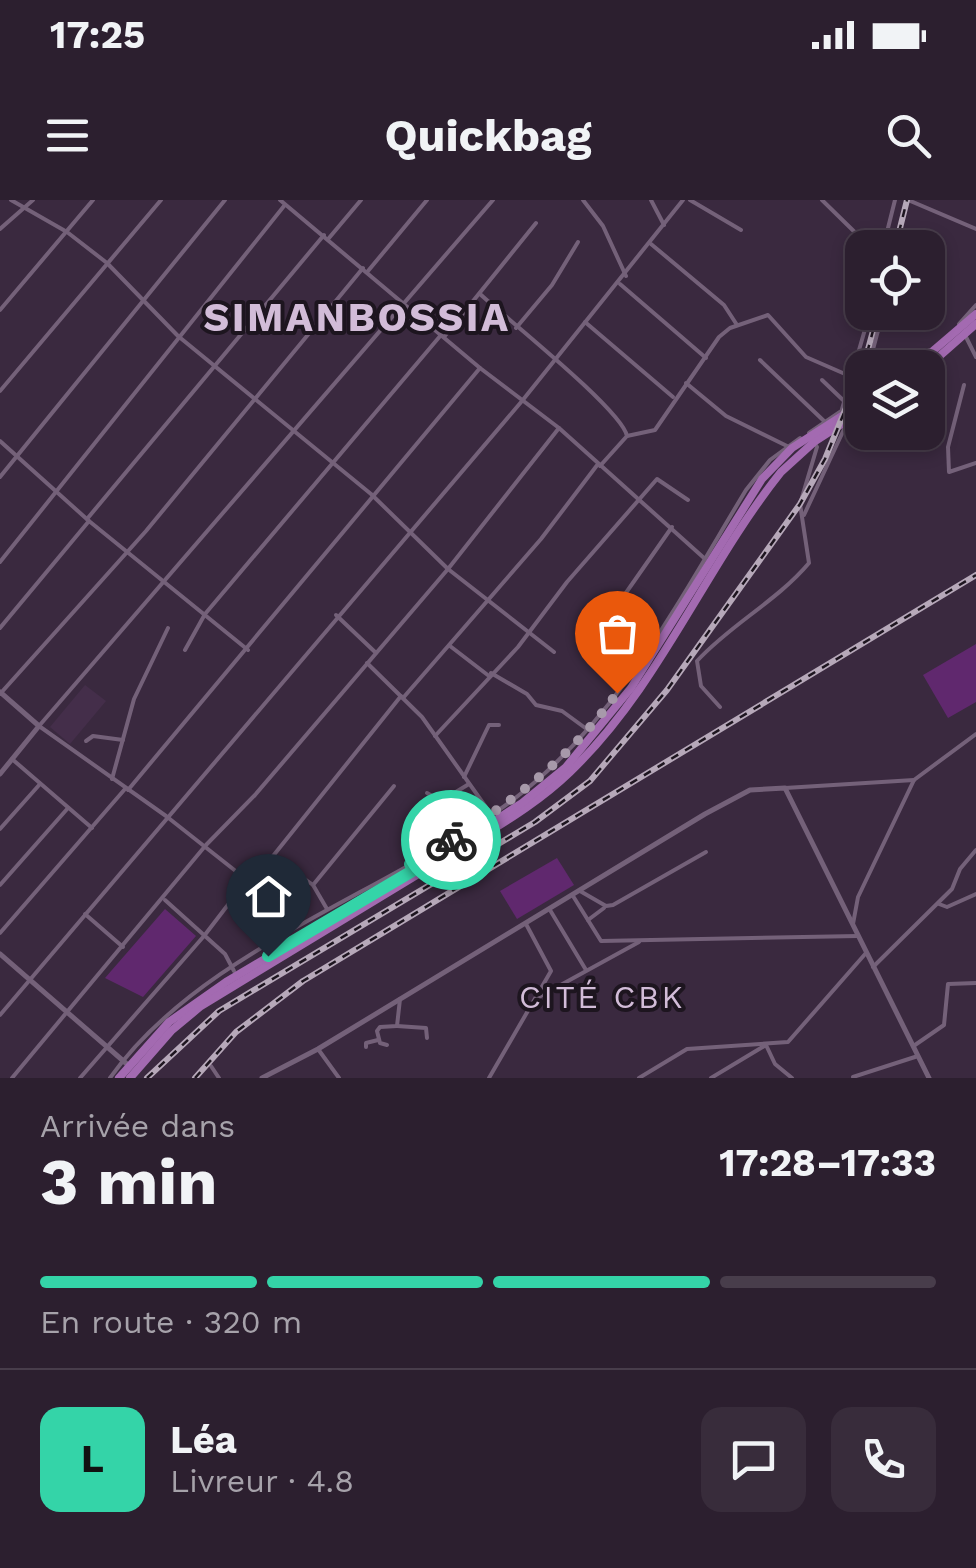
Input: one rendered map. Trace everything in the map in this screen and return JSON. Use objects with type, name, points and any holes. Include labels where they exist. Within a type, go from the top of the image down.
[{"type":"main road","points":[[934,350],[976,314]]},
{"type":"main road","points":[[945,352],[976,324]]},
{"type":"main road","points":[[118,1078],[126,1062],[169,1022],[235,972],[493,818],[566,767],[605,724],[762,479],[790,447],[845,408]]},
{"type":"main road","points":[[130,1078],[171,1031],[202,1006],[526,809],[570,772],[636,692],[761,496],[814,442],[845,421]]},
{"type":"street","points":[[11,200],[67,232],[108,263],[140,301],[178,336],[370,494],[448,569],[554,652]]},
{"type":"street","points":[[0,229],[34,200]]},
{"type":"street","points":[[0,310],[93,200]]},
{"type":"street","points":[[0,391],[162,200]]},
{"type":"street","points":[[0,477],[224,200]]},
{"type":"street","points":[[293,209],[300,200]]},
{"type":"street","points":[[0,628],[214,366],[361,200]]},
{"type":"street","points":[[247,880],[206,845],[39,726],[0,693],[427,200]]},
{"type":"street","points":[[0,774],[402,302],[494,200]]},
{"type":"street","points":[[583,200],[604,226],[626,276]]},
{"type":"street","points":[[652,200],[664,225]]},
{"type":"street","points":[[0,1016],[166,816],[278,692],[289,670],[620,284],[683,200]]},
{"type":"street","points":[[690,200],[742,230]]},
{"type":"street","points":[[822,200],[852,230]]},
{"type":"street","points":[[888,230],[895,200]]},
{"type":"street","points":[[908,200],[976,229]]},
{"type":"street","points":[[0,562],[282,202],[480,368],[559,428],[707,561],[589,730],[561,760],[493,818],[435,736],[366,663]]},
{"type":"street","points":[[185,650],[206,614],[536,223]]},
{"type":"street","points":[[516,328],[552,285],[578,242]]},
{"type":"street","points":[[651,244],[724,305],[737,325]]},
{"type":"street","points":[[620,284],[706,358]]},
{"type":"street","points":[[480,294],[602,402],[627,436]]},
{"type":"street","points":[[928,350],[953,331],[976,305]]},
{"type":"street","points":[[80,1078],[204,936],[247,880],[273,856],[599,465],[627,436],[655,430],[673,398],[719,337],[737,325],[768,315],[806,357],[845,374]]},
{"type":"street","points":[[586,322],[673,398]]},
{"type":"street","points":[[965,335],[976,357]]},
{"type":"street","points":[[760,360],[783,387],[830,421]]},
{"type":"street","points":[[0,932],[248,650],[345,532],[370,494],[480,368]]},
{"type":"street","points":[[822,380],[843,404]]},
{"type":"street","points":[[686,383],[726,416],[790,447]]},
{"type":"street","points":[[964,384],[948,448],[949,472],[976,463]]},
{"type":"street","points":[[830,421],[845,398]]},
{"type":"street","points":[[830,421],[843,404]]},
{"type":"street","points":[[804,515],[845,424]]},
{"type":"street","points":[[12,1078],[206,845],[448,569],[559,428]]},
{"type":"street","points":[[0,441],[88,520],[248,650]]},
{"type":"street","points":[[720,707],[701,686],[697,660],[724,632],[788,587],[809,564],[801,494],[817,447],[814,442]]},
{"type":"street","points":[[435,736],[531,632],[566,582],[660,479],[688,500]]},
{"type":"street","points":[[609,656],[596,637],[672,527]]},
{"type":"street","points":[[336,615],[376,652]]},
{"type":"street","points":[[112,779],[134,699],[168,628]]},
{"type":"street","points":[[450,646],[526,694],[536,705],[562,711],[589,730]]},
{"type":"street","points":[[464,777],[489,725],[499,725]]},
{"type":"street","points":[[852,924],[858,897],[914,780],[976,734]]},
{"type":"street","points":[[86,741],[93,736],[123,740]]},
{"type":"street","points":[[12,759],[92,828]]},
{"type":"street","points":[[266,1077],[722,804],[763,786],[914,780]]},
{"type":"street","points":[[0,830],[40,784]]},
{"type":"street","points":[[428,793],[441,800],[469,784]]},
{"type":"street","points":[[312,886],[394,786]]},
{"type":"street","points":[[785,788],[929,1078]]},
{"type":"street","points":[[0,886],[68,808]]},
{"type":"street","points":[[873,967],[938,904],[976,850]]},
{"type":"street","points":[[588,920],[606,906],[706,852]]},
{"type":"street","points":[[273,856],[312,886],[327,909]]},
{"type":"street","points":[[164,900],[225,954],[235,972],[327,909],[412,868]]},
{"type":"street","points":[[580,891],[606,906]]},
{"type":"street","points":[[938,904],[947,907],[976,894]]},
{"type":"street","points":[[572,896],[610,956]]},
{"type":"street","points":[[550,910],[586,970]]},
{"type":"street","points":[[85,914],[122,947]]},
{"type":"street","points":[[526,924],[559,986]]},
{"type":"street","points":[[602,942],[858,936]]},
{"type":"street","points":[[533,1000],[642,940]]},
{"type":"street","points":[[639,1078],[687,1049],[788,1042],[866,952]]},
{"type":"street","points":[[0,954],[126,1062],[110,1078]]},
{"type":"street","points":[[490,1078],[551,971]]},
{"type":"street","points":[[913,1046],[944,1025],[948,984],[976,983]]},
{"type":"street","points":[[397,1026],[400,999]]},
{"type":"street","points":[[378,1040],[378,1028],[397,1026],[426,1028],[427,1038]]},
{"type":"street","points":[[366,1048],[366,1043],[378,1040],[387,1045]]},
{"type":"street","points":[[711,1078],[766,1045]]},
{"type":"street","points":[[766,1045],[775,1064],[792,1078]]},
{"type":"street","points":[[318,1049],[339,1078]]},
{"type":"street","points":[[853,1077],[918,1056]]},
{"type":"street","points":[[211,1066],[219,1078]]},
{"type":"street","points":[[653,1069],[659,1078]]},
{"type":"shaded area","points":[[976,644],[976,702],[948,718],[923,675]]},
{"type":"shaded area","points":[[85,685],[106,701],[70,744],[50,727]]},
{"type":"shaded area","points":[[557,858],[574,885],[517,919],[500,891]]},
{"type":"shaded area","points":[[165,909],[196,936],[143,997],[105,978]]},
{"type":"railway","points":[[900,230],[907,200]]},
{"type":"railway","points":[[868,350],[873,330]]},
{"type":"railway","points":[[147,1078],[219,1011],[535,822],[590,781],[667,690],[800,504],[825,459],[845,410]]},
{"type":"railway","points":[[195,1078],[236,1032],[303,981],[976,575]]},
{"type":"way so far","points":[[451,840],[492,816],[561,760],[617,693]]},
{"type":"district","name":"SIMANBOSSIA","points":[[357,317]]},
{"type":"district","name":"CITÉ CBK","points":[[602,997]]},
{"type":"route","points":[[268,956],[414,870],[410,864],[451,840]]}]
